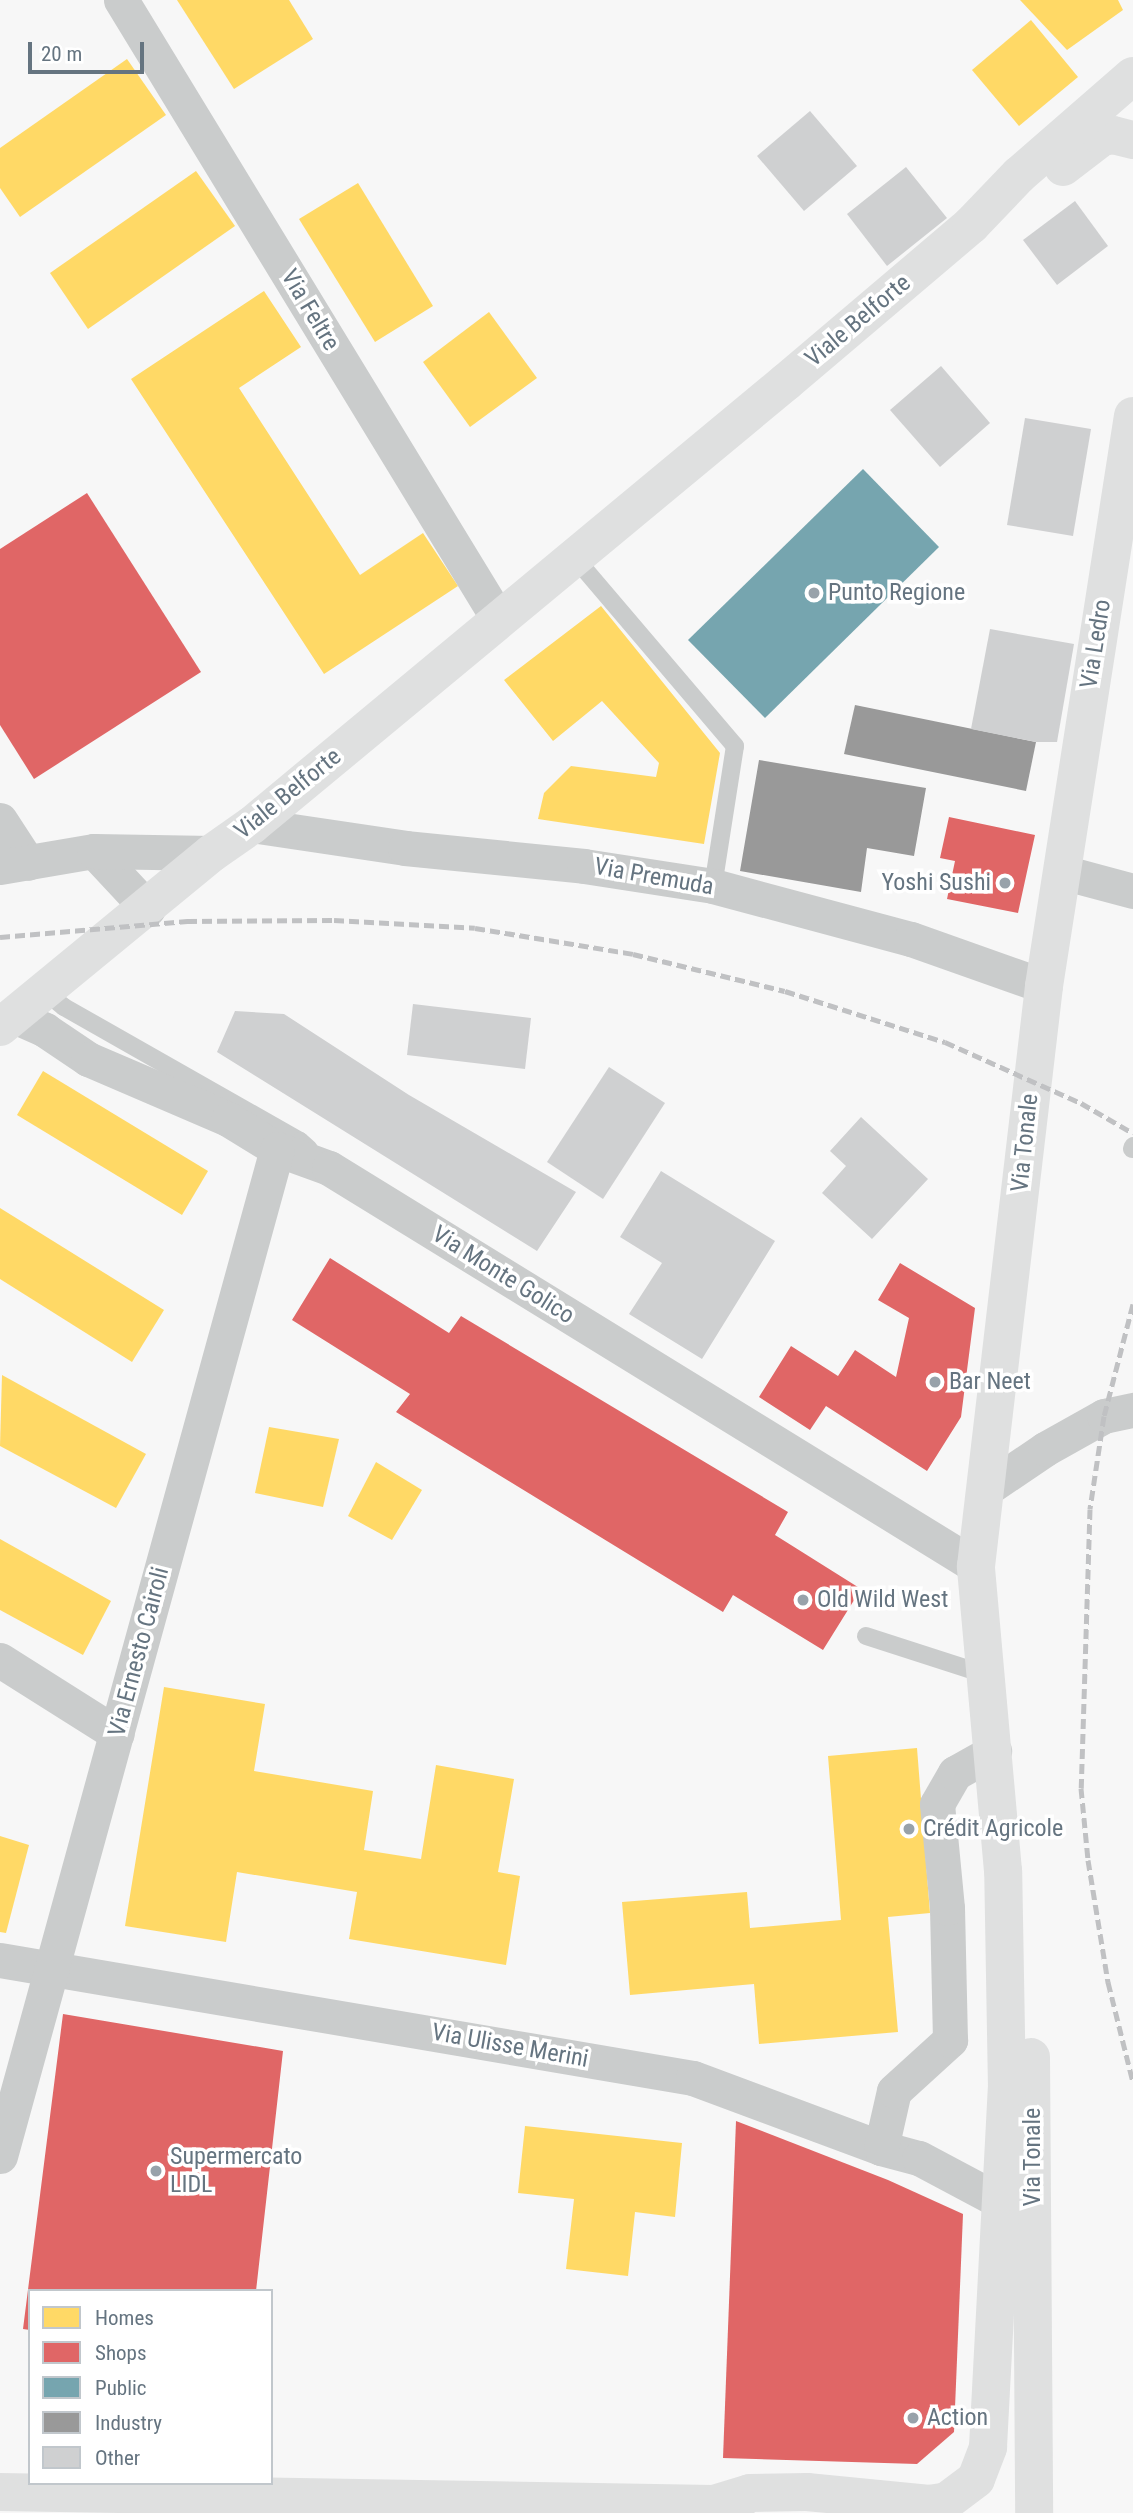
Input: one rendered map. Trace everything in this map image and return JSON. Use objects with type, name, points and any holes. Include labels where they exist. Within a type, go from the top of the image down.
[{"type":"main road","name":"Viale Belforte","points":[[7,1022],[43,990],[148,909],[212,853],[252,825],[575,558],[971,225],[1019,175],[1133,76]]},
{"type":"main road","points":[[971,225],[1034,192],[1092,142],[1113,135],[1133,140]]},
{"type":"main road","name":"Via Ledro","points":[[1062,872],[1133,416]]},
{"type":"main road","name":"Via Tonale","points":[[0,2493],[726,2509],[750,2493],[855,2494],[908,2503],[947,2501],[964,2491],[976,2479],[988,2446],[1007,2090],[1003,1871],[976,1566],[1044,986],[1062,872]]},
{"type":"main road","name":"Via Tonale","points":[[1003,1871],[1028,2017],[1033,2087],[1031,2445],[1034,2513]]},
{"type":"street","name":"Via Feltre","points":[[121,0],[499,620]]},
{"type":"street","points":[[0,820],[14,865],[94,851],[212,853]]},
{"type":"street","name":"Via Premuda","points":[[252,825],[405,848],[584,866],[713,886],[911,939],[1044,986]]},
{"type":"street","points":[[94,851],[148,909]]},
{"type":"street","points":[[1062,872],[1133,891]]},
{"type":"street","name":"Via Monte Golico","points":[[7,1022],[45,1030],[88,1059],[228,1119],[277,1149],[329,1168],[976,1566]]},
{"type":"street","name":"Via Ernesto Cairoli","points":[[0,2155],[277,1149]]},
{"type":"street","points":[[986,1489],[1045,1449],[1104,1416],[1133,1410]]},
{"type":"street","points":[[0,1660],[117,1734]]},
{"type":"street","points":[[881,2148],[894,2091],[950,2040],[947,1908],[937,1804],[955,1773],[994,1751]]},
{"type":"street","name":"Via Ulisse Merini","points":[[0,1960],[693,2078],[881,2148],[919,2158],[1000,2201]]},
{"type":"lane","points":[[575,558],[735,746],[713,886]]},
{"type":"lane","points":[[43,990],[64,1007],[300,1141],[329,1168]]},
{"type":"lane","points":[[866,1636],[987,1675]]},
{"type":"building: Homes","points":[[177,0],[289,0],[313,39],[234,89]]},
{"type":"building: Homes","points":[[1020,0],[1118,0],[1123,10],[1067,50]]},
{"type":"building: Homes","points":[[1031,20],[1078,77],[1019,126],[972,70]]},
{"type":"building: Homes","points":[[127,59],[166,115],[20,217],[0,188],[0,148]]},
{"type":"building: Homes","points":[[196,171],[235,226],[88,329],[50,273]]},
{"type":"building: Homes","points":[[358,183],[433,306],[375,342],[299,219]]},
{"type":"building: Homes","points":[[264,291],[301,347],[239,388],[360,575],[423,533],[458,586],[324,674],[131,379]]},
{"type":"building: Homes","points":[[489,312],[537,378],[470,427],[423,362]]},
{"type":"building: Homes","points":[[601,606],[720,753],[704,844],[538,819],[544,793],[571,766],[656,777],[659,763],[602,701],[553,741],[504,680]]},
{"type":"building: Homes","points":[[43,1071],[208,1171],[182,1215],[17,1115]]},
{"type":"building: Homes","points":[[0,1208],[164,1310],[132,1362],[0,1279]]},
{"type":"building: Homes","points":[[2,1375],[146,1454],[116,1508],[0,1446]]},
{"type":"building: Homes","points":[[269,1427],[339,1439],[323,1507],[255,1493]]},
{"type":"building: Homes","points":[[376,1462],[422,1490],[392,1540],[348,1516]]},
{"type":"building: Homes","points":[[0,1539],[111,1601],[83,1655],[0,1610]]},
{"type":"building: Homes","points":[[164,1687],[265,1704],[254,1771],[373,1791],[364,1850],[421,1859],[436,1765],[514,1779],[498,1872],[520,1876],[506,1965],[349,1939],[357,1892],[237,1872],[226,1942],[125,1926]]},
{"type":"building: Homes","points":[[917,1748],[930,1913],[888,1917],[898,2032],[759,2044],[754,1984],[630,1995],[622,1902],[747,1892],[750,1928],[841,1920],[828,1756]]},
{"type":"building: Homes","points":[[0,1836],[29,1845],[6,1933],[0,1932]]},
{"type":"building: Homes","points":[[525,2126],[682,2143],[675,2217],[635,2212],[628,2276],[566,2269],[574,2199],[518,2193]]},
{"type":"building: Shops","points":[[87,493],[201,672],[34,779],[0,725],[0,549]]},
{"type":"building: Shops","points":[[949,817],[1035,835],[1018,913],[947,899],[955,861],[940,858]]},
{"type":"building: Shops","points":[[330,1258],[449,1333],[461,1316],[788,1512],[775,1535],[861,1589],[823,1650],[733,1595],[723,1612],[396,1412],[410,1394],[292,1320]]},
{"type":"building: Shops","points":[[900,1263],[975,1308],[961,1417],[927,1471],[826,1406],[810,1430],[759,1397],[791,1346],[838,1376],[855,1350],[896,1377],[909,1318],[878,1300]]},
{"type":"building: Shops","name":"Supermercato LIDL","points":[[63,2014],[283,2051],[256,2289],[28,2289]]},
{"type":"building: Shops","points":[[736,2121],[888,2180],[963,2214],[954,2432],[917,2464],[723,2458]]},
{"type":"building: Shops","name":"Supermercato LIDL","points":[[28,2290],[28,2330],[23,2329]]},
{"type":"building: Public","name":"Punto Regione","points":[[863,469],[939,547],[765,718],[688,640]]},
{"type":"building: Industry","points":[[855,705],[1036,742],[1026,791],[844,754]]},
{"type":"building: Industry","points":[[759,760],[926,788],[914,856],[867,848],[861,892],[740,871]]},
{"type":"building: Other","points":[[810,111],[857,166],[804,211],[757,156]]},
{"type":"building: Other","points":[[906,167],[947,218],[887,266],[847,214]]},
{"type":"building: Other","points":[[1075,201],[1108,246],[1057,285],[1023,240]]},
{"type":"building: Other","points":[[941,366],[990,423],[940,467],[890,410]]},
{"type":"building: Other","points":[[1025,418],[1091,429],[1073,536],[1007,525]]},
{"type":"building: Other","points":[[990,629],[1074,644],[1057,742],[1036,742],[971,729]]},
{"type":"building: Other","points":[[413,1004],[531,1018],[525,1069],[407,1055]]},
{"type":"building: Other","points":[[235,1011],[284,1014],[409,1095],[576,1192],[537,1251],[217,1052]]},
{"type":"building: Other","points":[[609,1067],[665,1103],[603,1199],[547,1162]]},
{"type":"building: Other","points":[[861,1117],[928,1179],[872,1239],[822,1193],[846,1166],[830,1151]]},
{"type":"building: Other","points":[[661,1171],[775,1241],[702,1359],[629,1314],[662,1263],[620,1237]]},
{"type":"railway","points":[[0,937],[187,921],[334,920],[475,928],[633,954],[785,991],[945,1042],[1081,1103],[1133,1133]]},
{"type":"railway","points":[[1133,1304],[1104,1416],[1090,1509],[1081,1788],[1088,1860],[1108,1982],[1133,2082]]},
{"type":"place","name":"Punto Regione","points":[[814,593]]},
{"type":"place","name":"Yoshi Sushi","points":[[1005,883]]},
{"type":"place","name":"Bar Neet","points":[[935,1382]]},
{"type":"place","name":"Old Wild West","points":[[803,1600]]},
{"type":"place","name":"Crédit Agricole","points":[[909,1829]]},
{"type":"place","name":"Supermercato LIDL","points":[[156,2171]]},
{"type":"place","name":"Action","points":[[913,2418]]}]
